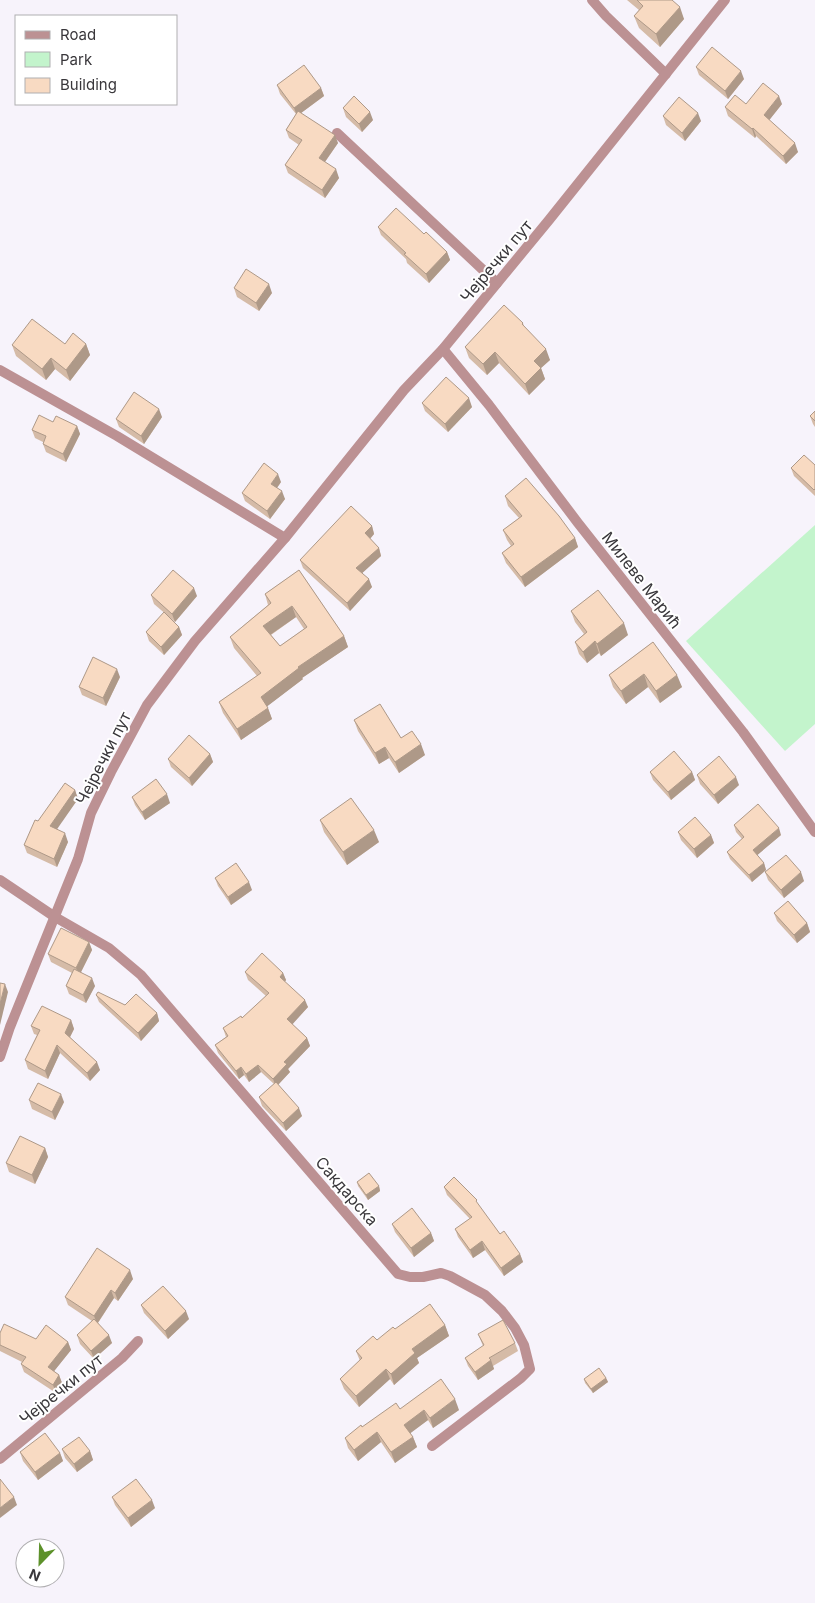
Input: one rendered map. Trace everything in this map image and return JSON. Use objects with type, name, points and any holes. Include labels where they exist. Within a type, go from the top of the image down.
[{"type":"street","points":[[592,0],[666,74]]},
{"type":"street","name":"Чејречки пут","points":[[0,1057],[78,859],[90,813],[147,705],[195,641],[285,538],[404,390],[443,349],[725,0]]},
{"type":"street","points":[[337,133],[497,283]]},
{"type":"street","name":"Милеве Мaрић","points":[[443,349],[490,405],[584,530],[743,732],[815,832]]},
{"type":"street","points":[[0,370],[117,436],[285,538]]},
{"type":"street","points":[[0,880],[55,917]]},
{"type":"street","name":"Сакдарска","points":[[55,917],[109,948],[140,975],[398,1274],[410,1277],[423,1277],[441,1273],[450,1276],[485,1295],[502,1311],[515,1328],[524,1345],[530,1369],[521,1378],[432,1446]]},
{"type":"street","name":"Чејречки пут","points":[[0,1458],[122,1358],[138,1341]]},
{"type":"green space","points":[[815,525],[815,724],[785,751],[686,641]]},
{"type":"building","points":[[637,0],[672,0],[680,7],[656,34],[634,16],[643,6]]},
{"type":"building","points":[[712,47],[741,71],[725,91],[696,67]]},
{"type":"building","points":[[304,65],[321,88],[294,108],[277,85]]},
{"type":"building","points":[[763,83],[779,96],[764,115],[795,143],[783,156],[753,128],[725,107],[735,95],[746,104]]},
{"type":"building","points":[[354,96],[370,112],[359,124],[343,108]]},
{"type":"building","points":[[679,97],[698,113],[682,133],[663,116]]},
{"type":"building","points":[[298,111],[335,135],[319,158],[336,169],[322,190],[285,165],[302,140],[286,130]]},
{"type":"building","points":[[396,208],[447,252],[426,274],[378,227]]},
{"type":"building","points":[[246,269],[269,284],[256,303],[234,288]]},
{"type":"building","points":[[504,305],[546,349],[534,361],[541,368],[525,384],[495,352],[483,364],[465,347]]},
{"type":"building","points":[[32,319],[65,344],[73,333],[86,344],[66,370],[51,358],[42,369],[12,345]]},
{"type":"building","points":[[446,377],[469,398],[445,424],[422,403]]},
{"type":"building","points":[[134,392],[159,409],[141,436],[116,419]]},
{"type":"building","points":[[815,411],[815,421],[810,416]]},
{"type":"building","points":[[39,415],[53,422],[56,416],[77,426],[63,454],[43,444],[46,436],[32,430]]},
{"type":"building","points":[[804,455],[815,465],[814,490],[791,468]]},
{"type":"building","points":[[264,463],[278,474],[271,484],[282,491],[267,511],[242,493]]},
{"type":"building","points":[[526,478],[559,516],[575,538],[521,577],[502,553],[514,544],[503,530],[522,516],[505,496]]},
{"type":"building","points":[[351,506],[372,526],[365,533],[379,548],[356,568],[369,579],[347,603],[300,560]]},
{"type":"building","points":[[173,570],[194,588],[172,614],[151,595]]},
{"type":"building","points":[[299,570],[344,636],[298,667],[261,697],[268,708],[237,729],[219,702],[261,673],[230,637],[271,603],[265,594]],"holes":[[[292,606],[307,627],[280,646],[263,626]]]},
{"type":"building","points":[[598,590],[624,623],[597,644],[595,641],[583,652],[575,642],[587,632],[571,611]]},
{"type":"building","points":[[164,612],[179,627],[161,647],[146,632]]},
{"type":"building","points":[[653,642],[677,675],[656,691],[644,674],[621,691],[609,675]]},
{"type":"building","points":[[93,657],[117,669],[103,698],[79,687]]},
{"type":"building","points":[[380,704],[401,738],[412,731],[421,744],[395,762],[385,747],[375,753],[354,720]]},
{"type":"building","points":[[189,735],[210,754],[189,778],[168,759]]},
{"type":"building","points":[[674,751],[692,772],[668,792],[650,772]]},
{"type":"building","points":[[719,756],[736,777],[714,795],[697,775]]},
{"type":"building","points":[[156,779],[167,794],[142,812],[132,797]]},
{"type":"building","points":[[65,783],[75,790],[50,826],[65,833],[54,859],[24,845],[35,820],[38,821]]},
{"type":"building","points":[[351,798],[374,830],[343,852],[320,820]]},
{"type":"building","points":[[758,804],[779,828],[753,850],[764,863],[749,875],[727,852],[744,837],[734,825]]},
{"type":"building","points":[[695,817],[711,835],[694,849],[678,832]]},
{"type":"building","points":[[786,855],[801,872],[781,890],[765,872]]},
{"type":"building","points":[[236,863],[249,882],[228,897],[215,878]]},
{"type":"building","points":[[788,901],[807,923],[794,935],[774,913]]},
{"type":"building","points":[[61,928],[89,942],[76,968],[48,954]]},
{"type":"building","points":[[262,953],[283,973],[280,977],[305,1000],[287,1019],[307,1038],[284,1062],[287,1064],[273,1079],[258,1065],[246,1074],[241,1067],[236,1071],[215,1045],[228,1036],[223,1028],[241,1016],[242,1018],[269,993],[245,972]]},
{"type":"building","points":[[74,969],[92,978],[83,995],[66,986]]},
{"type":"building","points":[[0,983],[5,984],[0,1004]]},
{"type":"building","points":[[98,992],[125,1005],[136,994],[157,1013],[138,1033],[96,995]]},
{"type":"building","points":[[42,1006],[71,1020],[65,1033],[97,1062],[87,1073],[57,1045],[45,1071],[25,1060],[40,1030],[31,1026]]},
{"type":"building","points":[[276,1082],[299,1108],[283,1123],[259,1097]]},
{"type":"building","points":[[38,1083],[61,1094],[52,1112],[29,1100]]},
{"type":"building","points":[[20,1136],[45,1148],[32,1175],[6,1163]]},
{"type":"building","points":[[369,1173],[379,1186],[366,1195],[357,1182]]},
{"type":"building","points":[[454,1177],[477,1200],[500,1234],[504,1231],[520,1254],[501,1268],[482,1241],[470,1250],[455,1229],[472,1217],[444,1187]]},
{"type":"building","points":[[412,1208],[431,1233],[411,1248],[392,1224]]},
{"type":"building","points":[[97,1248],[130,1270],[115,1293],[111,1290],[94,1316],[65,1297]]},
{"type":"building","points":[[163,1286],[186,1311],[165,1331],[141,1305]]},
{"type":"building","points":[[430,1304],[445,1325],[412,1349],[415,1353],[391,1374],[386,1369],[356,1396],[340,1379],[362,1358],[356,1351],[373,1336],[377,1340],[393,1327],[395,1329]]},
{"type":"building","points":[[94,1319],[109,1335],[91,1351],[77,1335]]},
{"type":"building","points":[[503,1320],[515,1343],[489,1358],[491,1360],[475,1372],[465,1358],[484,1345],[478,1334]]},
{"type":"building","points":[[4,1324],[36,1339],[46,1325],[68,1342],[48,1367],[59,1375],[53,1385],[21,1364],[26,1357],[0,1345],[0,1333]]},
{"type":"building","points":[[599,1368],[606,1378],[591,1389],[584,1379]]},
{"type":"building","points":[[441,1379],[455,1399],[430,1418],[424,1410],[404,1425],[413,1437],[391,1452],[377,1432],[354,1450],[345,1438],[361,1425],[362,1427],[396,1403],[400,1409]]},
{"type":"building","points":[[45,1433],[60,1453],[35,1472],[20,1452]]},
{"type":"building","points":[[79,1437],[90,1451],[74,1464],[62,1449]]},
{"type":"building","points":[[0,1479],[14,1497],[0,1508]]},
{"type":"building","points":[[136,1479],[152,1500],[128,1518],[112,1497]]}]
